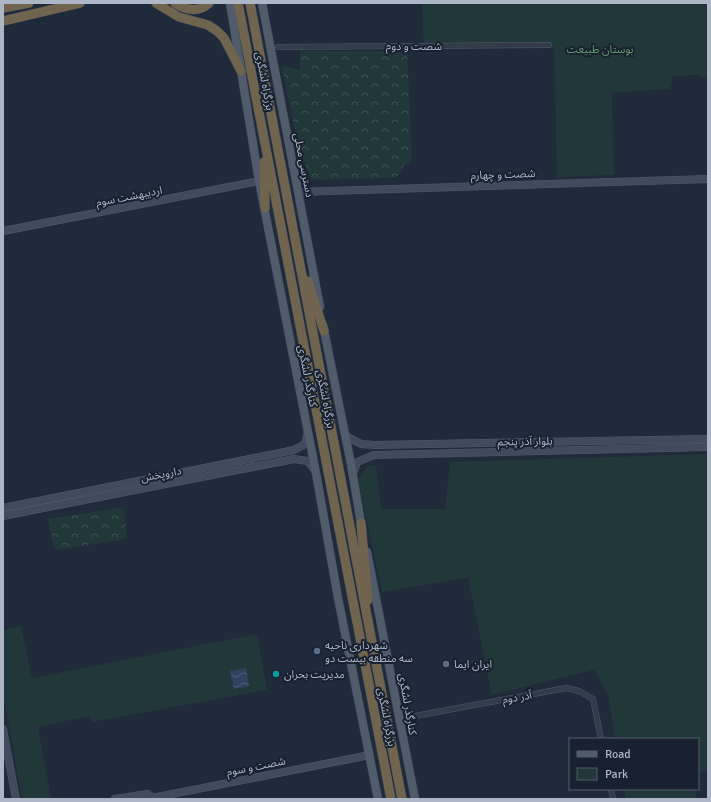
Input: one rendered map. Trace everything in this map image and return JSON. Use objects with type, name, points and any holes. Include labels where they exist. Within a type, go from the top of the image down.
[{"type":"highway","points":[[3,8],[29,3]]},
{"type":"highway","points":[[3,21],[80,3]]},
{"type":"highway","points":[[156,3],[179,17],[208,25],[217,31],[224,38],[241,71]]},
{"type":"highway","points":[[175,3],[182,8],[190,10],[198,9],[209,3]]},
{"type":"highway","name":"بزرگراه لشگری","points":[[238,3],[391,799]]},
{"type":"highway","name":"بزرگراه لشگری","points":[[250,3],[402,799]]},
{"type":"highway","points":[[261,125],[265,208]]},
{"type":"highway","points":[[294,238],[324,331]]},
{"type":"highway","points":[[361,524],[370,637]]},
{"type":"main road","name":"کنارگذر لشگری","points":[[230,3],[259,181],[316,473],[339,605],[378,799]]},
{"type":"main road","name":"دسترسی محلی","points":[[262,3],[324,331]]},
{"type":"main road","name":"کنارگذر لشگری","points":[[324,331],[346,436],[361,524],[415,799]]},
{"type":"street","name":"شصت و دوم","points":[[278,47],[549,45]]},
{"type":"street","name":"شصت و چهارم","points":[[298,192],[708,179]]},
{"type":"street","name":"اردیبهشت سوم","points":[[3,231],[259,181]]},
{"type":"street","points":[[308,432],[305,444],[294,450],[296,453],[294,459],[308,461],[316,473]]},
{"type":"street","name":"بلوار آذر پنجم","points":[[346,436],[361,444],[374,445],[708,439]]},
{"type":"street","name":"بلوار آذر پنجم","points":[[353,474],[357,462],[374,454],[708,447]]},
{"type":"street","name":"داروپخش","points":[[4,506],[294,450]]},
{"type":"street","name":"داروپخش","points":[[4,516],[294,459]]},
{"type":"street","points":[[4,506],[4,516]]},
{"type":"street","name":"آذر دوم","points":[[399,719],[566,688],[579,691],[593,699],[601,738]]},
{"type":"street","points":[[3,729],[16,799]]},
{"type":"street","name":"شصت و سوم","points":[[115,799],[148,794],[151,799],[370,755]]},
{"type":"green space","name":"بوستان طبیعت","points":[[422,3],[708,3],[708,80],[697,75],[673,76],[670,89],[612,93],[614,175],[557,177],[554,47],[424,49]]},
{"type":"green space","points":[[300,51],[407,51],[412,155],[410,163],[404,165],[399,175],[394,178],[315,180],[309,175],[295,131],[282,66],[300,70]]},
{"type":"green space","points":[[708,454],[708,771],[699,772],[699,738],[615,738],[608,695],[594,670],[492,695],[468,578],[382,592],[358,479],[368,465],[376,466],[381,509],[445,509],[450,462]]},
{"type":"green space","points":[[119,508],[124,510],[127,536],[125,539],[57,550],[54,548],[48,519]]},
{"type":"green space","points":[[21,626],[32,678],[257,634],[267,690],[92,722],[90,716],[38,727],[51,799],[22,799],[3,694],[3,630]]},
{"type":"green space","points":[[624,790],[696,790],[696,799],[626,799]]},
{"type":"water","points":[[246,668],[249,686],[234,689],[230,671]]},
{"type":"place","name":"شهرداری ناحیه سه منطقه بیست دو","points":[[317,651]]},
{"type":"place","name":"ایران ایما","points":[[446,664]]},
{"type":"place","name":"مدیریت بحران","points":[[276,674]]}]
